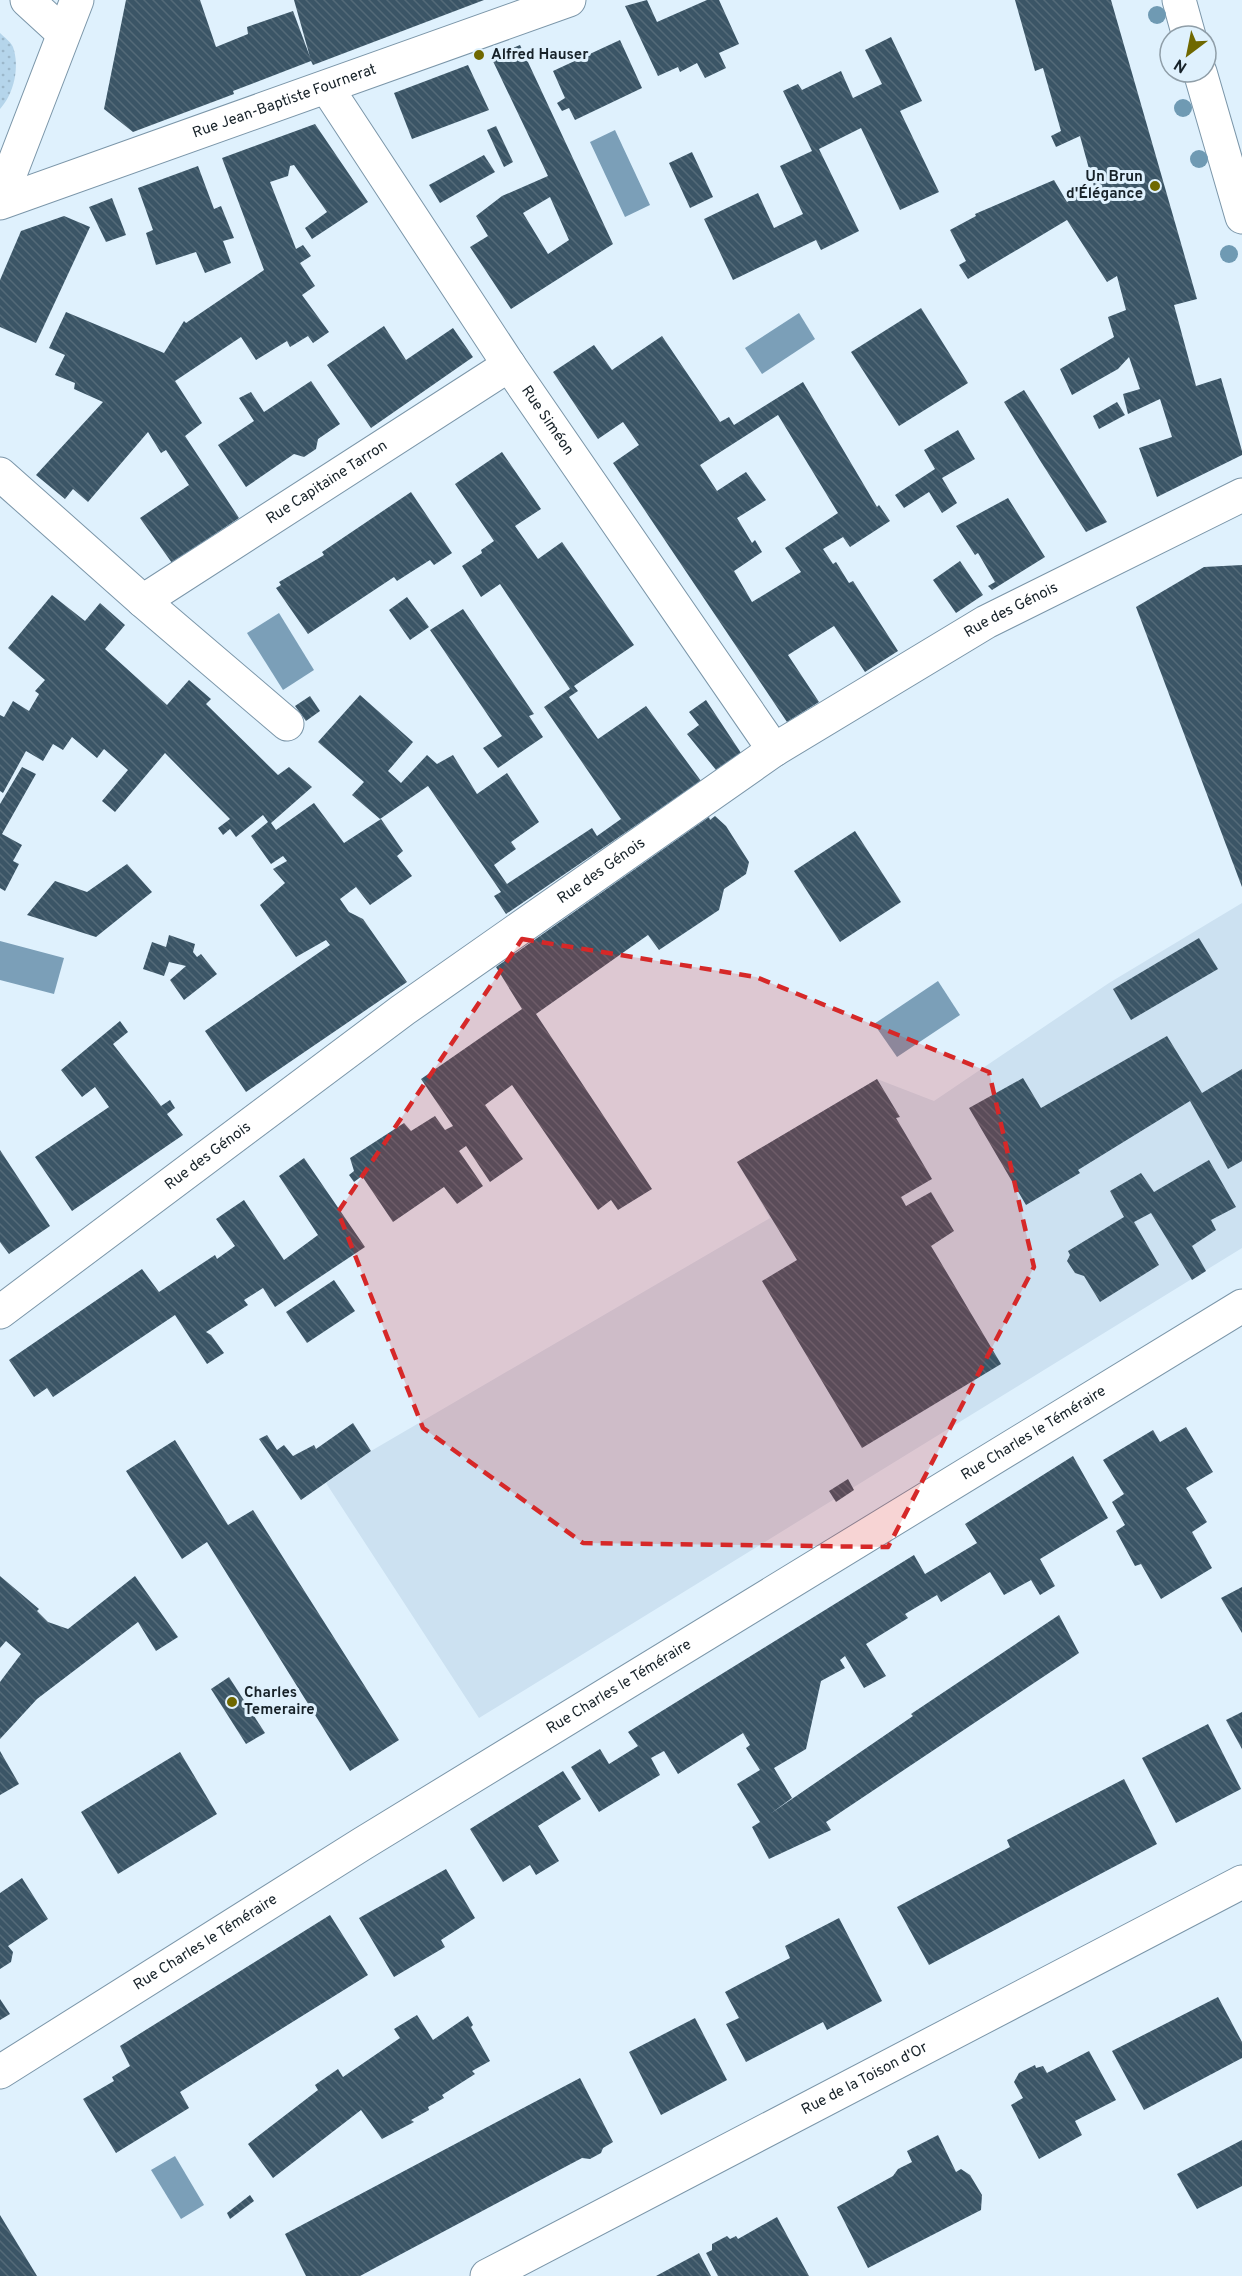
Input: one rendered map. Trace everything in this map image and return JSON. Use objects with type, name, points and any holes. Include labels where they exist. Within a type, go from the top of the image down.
[{"type":"street","points":[[27,0],[63,33]]},
{"type":"street","points":[[0,202],[77,0]]},
{"type":"street","name":"Rue Jean-Baptiste Fournerat","points":[[0,202],[327,88],[569,0]]},
{"type":"street","points":[[1179,0],[1186,24]]},
{"type":"street","points":[[1203,84],[1242,217]]},
{"type":"street","name":"Rue Siméon","points":[[327,88],[509,365],[774,750]]},
{"type":"street","name":"Rue Capitaine Tarron","points":[[143,600],[509,365]]},
{"type":"street","points":[[0,474],[287,724]]},
{"type":"street","name":"Rue des Génois","points":[[0,1312],[403,1010],[774,750],[986,622],[1242,495]]},
{"type":"street","name":"Rue Charles le Téméraire","points":[[0,2072],[362,1844],[1242,1306]]},
{"type":"street","name":"Rue de la Toison d'Or","points":[[487,2276],[1242,1882]]},
{"type":"highlighted area","points":[[522,939],[756,977],[989,1072],[1034,1267],[888,1547],[583,1543],[423,1428],[338,1212]]},
{"type":"shaded area","points":[[0,33],[12,45],[16,71],[9,96],[0,109]]},
{"type":"shaded area","points":[[615,130],[650,205],[625,217],[590,142]]},
{"type":"shaded area","points":[[799,313],[815,339],[762,374],[745,348]]},
{"type":"shaded area","points":[[279,613],[314,670],[283,690],[247,633]]},
{"type":"shaded area","points":[[1242,903],[1242,1248],[479,1718],[326,1483],[371,1451],[770,1218],[737,1162],[877,1079],[934,1101],[1109,983]]},
{"type":"shaded area","points":[[0,941],[64,958],[54,994],[0,980]]},
{"type":"shaded area","points":[[938,981],[960,1015],[897,1057],[874,1024]]},
{"type":"shaded area","points":[[175,2156],[204,2205],[181,2219],[151,2170]]},
{"type":"building","points":[[126,0],[200,0],[216,47],[248,34],[247,27],[293,11],[310,57],[294,0],[484,0],[313,65],[311,61],[233,91],[234,94],[133,132],[104,109]]},
{"type":"building","points":[[647,0],[657,22],[707,0],[719,0],[739,44],[719,53],[726,68],[705,78],[697,63],[680,72],[678,67],[658,76],[625,6]]},
{"type":"building","points":[[1015,0],[1111,0],[1197,299],[1174,305],[1196,386],[1221,378],[1242,451],[1242,455],[1157,497],[1139,448],[1172,437],[1160,399],[1128,414],[1123,394],[1140,389],[1129,357],[1118,369],[1072,395],[1060,369],[1114,337],[1108,317],[1126,310],[1117,276],[1107,282],[1067,220],[968,279],[959,265],[966,261],[950,230],[976,216],[975,214],[1054,180],[1067,202],[1094,187],[1080,136],[1056,147],[1051,136],[1061,131],[1043,68],[1035,71]]},
{"type":"building","points":[[891,37],[922,101],[900,111],[939,192],[900,210],[861,128],[819,149],[859,231],[821,250],[816,240],[733,280],[704,219],[758,193],[774,228],[803,214],[780,166],[812,151],[783,91],[798,84],[802,90],[841,71],[853,98],[882,84],[865,50]]},
{"type":"building","points":[[620,40],[642,88],[575,120],[569,108],[562,111],[557,103],[565,98],[553,71]]},
{"type":"building","points":[[520,45],[613,244],[511,309],[470,247],[488,236],[476,216],[502,196],[548,176],[491,57]],"holes":[[[550,197],[569,240],[548,254],[523,213]]]},
{"type":"building","points":[[468,65],[489,110],[412,139],[394,93]]},
{"type":"building","points":[[315,124],[368,202],[312,239],[305,228],[327,212],[294,165],[290,166],[288,176],[270,182],[296,249],[303,245],[311,256],[300,263],[315,286],[302,295],[329,332],[313,343],[308,336],[290,347],[287,341],[256,360],[241,337],[175,381],[202,423],[185,436],[239,518],[172,563],[140,518],[189,485],[166,450],[161,453],[148,432],[88,502],[73,489],[65,499],[36,475],[103,402],[74,389],[75,383],[55,375],[65,355],[49,348],[66,312],[164,353],[184,321],[186,323],[264,270],[222,158]]},
{"type":"building","points":[[496,126],[513,162],[504,167],[487,130]]},
{"type":"building","points":[[692,152],[713,197],[690,208],[669,163]]},
{"type":"building","points":[[484,155],[495,172],[440,203],[429,185]]},
{"type":"building","points":[[198,166],[214,209],[221,206],[234,238],[223,241],[231,263],[205,273],[196,252],[156,265],[146,233],[153,230],[138,188]]},
{"type":"building","points":[[112,198],[126,235],[106,242],[89,207]]},
{"type":"building","points":[[64,216],[90,227],[36,343],[0,327],[0,280],[21,231]]},
{"type":"building","points":[[921,308],[968,383],[899,426],[851,352]]},
{"type":"building","points":[[384,326],[406,360],[453,328],[473,357],[371,428],[327,365]]},
{"type":"building","points":[[662,336],[720,422],[729,417],[734,425],[803,382],[877,507],[879,505],[890,521],[850,547],[843,537],[823,549],[833,564],[836,562],[849,583],[853,581],[898,651],[865,672],[834,626],[788,655],[819,702],[787,722],[613,463],[639,445],[623,422],[598,439],[553,372],[594,345],[612,370]],"holes":[[[778,415],[838,513],[785,548],[801,572],[752,602],[734,571],[762,552],[755,540],[752,543],[737,518],[766,500],[746,472],[717,491],[700,465]]]},
{"type":"building","points":[[311,381],[340,424],[318,439],[316,449],[304,457],[294,454],[246,487],[218,445],[254,421],[239,398],[251,392],[264,412]]},
{"type":"building","points":[[1024,390],[1107,522],[1086,532],[1041,462],[1004,402]]},
{"type":"building","points":[[1117,402],[1125,415],[1099,429],[1093,416]]},
{"type":"building","points":[[958,430],[975,459],[942,478],[957,503],[942,513],[929,492],[904,508],[895,495],[935,469],[924,450]]},
{"type":"building","points":[[502,452],[541,509],[515,526],[538,559],[562,542],[634,645],[574,686],[578,691],[569,697],[598,739],[646,706],[701,781],[506,914],[494,896],[501,892],[428,786],[380,819],[352,795],[364,782],[318,742],[360,695],[413,742],[388,771],[401,783],[427,755],[437,764],[453,755],[477,794],[507,773],[539,822],[511,842],[516,849],[494,865],[507,884],[592,828],[597,836],[621,819],[544,707],[570,689],[500,584],[481,597],[462,566],[482,553],[481,550],[494,541],[455,484]]},
{"type":"building","points":[[411,492],[452,553],[434,565],[430,560],[397,581],[394,577],[308,634],[276,588],[281,585],[279,582],[324,555],[322,552]]},
{"type":"building","points":[[1008,498],[1045,557],[992,590],[988,586],[995,582],[978,553],[975,555],[956,526]]},
{"type":"building","points":[[960,561],[983,595],[956,613],[933,580]]},
{"type":"building","points":[[1242,565],[1242,887],[1136,607],[1204,567]]},
{"type":"building","points":[[52,595],[85,621],[100,603],[125,625],[105,649],[167,705],[189,680],[211,699],[206,704],[278,775],[289,767],[312,787],[271,823],[276,830],[314,803],[344,843],[381,819],[403,851],[397,856],[412,876],[370,905],[356,887],[340,899],[349,912],[363,919],[407,982],[246,1092],[205,1031],[330,945],[326,940],[296,957],[260,905],[285,883],[273,869],[287,861],[283,856],[271,864],[251,836],[268,822],[263,815],[236,837],[230,829],[223,835],[218,828],[230,819],[165,753],[115,812],[102,801],[128,770],[104,749],[97,758],[72,737],[63,750],[53,744],[43,761],[26,751],[3,793],[0,791],[0,715],[4,717],[13,701],[29,711],[39,694],[35,691],[45,680],[8,648]]},
{"type":"building","points":[[407,597],[429,627],[410,640],[389,610]]},
{"type":"building","points":[[463,609],[534,714],[529,716],[543,737],[498,768],[483,748],[502,736],[430,630]]},
{"type":"building","points":[[310,696],[320,711],[306,721],[295,706]]},
{"type":"building","points":[[706,700],[741,753],[716,770],[687,734],[699,725],[689,712]]},
{"type":"building","points":[[22,767],[36,774],[2,834],[22,845],[13,861],[19,864],[5,891],[0,888],[0,804]]},
{"type":"building","points":[[715,816],[726,826],[749,862],[746,874],[724,889],[719,910],[659,950],[648,935],[536,1014],[652,1189],[618,1210],[611,1200],[598,1210],[512,1085],[485,1105],[523,1159],[490,1182],[466,1146],[459,1151],[483,1186],[457,1204],[444,1187],[393,1222],[362,1176],[354,1182],[349,1175],[354,1171],[350,1158],[404,1123],[411,1131],[435,1116],[445,1130],[453,1126],[421,1079],[522,1009],[496,967],[709,817],[710,820]]},
{"type":"building","points":[[855,831],[901,902],[840,942],[794,871]]},
{"type":"building","points":[[127,864],[152,892],[96,937],[27,915],[55,881],[87,892]]},
{"type":"building","points":[[169,935],[195,944],[193,952],[197,957],[201,954],[217,974],[184,1000],[170,980],[186,966],[169,962],[164,976],[143,969],[152,942],[166,947]]},
{"type":"building","points":[[1199,938],[1218,969],[1131,1020],[1113,989]]},
{"type":"building","points":[[120,1021],[128,1032],[113,1044],[161,1106],[170,1100],[175,1108],[167,1114],[183,1135],[72,1211],[35,1157],[109,1107],[95,1087],[82,1097],[61,1070]]},
{"type":"building","points":[[1167,1036],[1202,1093],[1242,1069],[1242,1161],[1228,1169],[1190,1101],[1078,1170],[1080,1173],[1026,1205],[969,1108],[1023,1078],[1041,1108]]},
{"type":"building","points":[[877,1079],[900,1117],[896,1118],[932,1179],[901,1197],[906,1206],[931,1192],[954,1231],[931,1246],[1001,1364],[862,1448],[762,1281],[797,1260],[737,1162]]},
{"type":"building","points":[[0,1150],[50,1226],[9,1254],[0,1242]]},
{"type":"building","points":[[304,1158],[365,1247],[275,1307],[263,1288],[244,1300],[248,1305],[206,1332],[211,1335],[224,1353],[207,1364],[175,1315],[53,1397],[47,1388],[34,1397],[9,1360],[142,1269],[159,1292],[215,1255],[217,1259],[235,1246],[216,1219],[244,1200],[284,1260],[318,1235],[279,1176]]},
{"type":"building","points":[[1209,1160],[1236,1207],[1211,1220],[1216,1230],[1192,1246],[1206,1271],[1192,1280],[1151,1213],[1134,1222],[1159,1265],[1100,1302],[1084,1276],[1075,1273],[1067,1261],[1070,1255],[1068,1251],[1124,1217],[1110,1191],[1141,1173],[1154,1192]]},
{"type":"building","points":[[334,1280],[355,1311],[307,1343],[286,1312]]},
{"type":"building","points":[[353,1423],[371,1451],[301,1500],[259,1439],[267,1435],[277,1450],[284,1445],[293,1456],[314,1445],[316,1449]]},
{"type":"building","points":[[1186,1427],[1213,1472],[1186,1488],[1207,1522],[1192,1532],[1212,1568],[1161,1599],[1141,1564],[1135,1566],[1116,1531],[1125,1525],[1112,1502],[1124,1494],[1103,1460],[1153,1430],[1160,1442]]},
{"type":"building","points":[[175,1440],[228,1525],[253,1510],[399,1740],[350,1771],[207,1542],[182,1559],[126,1471]]},
{"type":"building","points":[[1073,1456],[1108,1518],[1040,1559],[1055,1586],[1040,1595],[1031,1580],[1004,1595],[990,1572],[941,1602],[937,1595],[905,1614],[908,1618],[866,1644],[886,1676],[864,1688],[845,1656],[840,1660],[845,1668],[821,1681],[806,1749],[774,1768],[792,1798],[770,1814],[913,1716],[911,1714],[1059,1615],[1079,1653],[826,1822],[831,1830],[769,1859],[752,1827],[760,1822],[737,1784],[760,1770],[746,1748],[750,1745],[743,1733],[678,1774],[664,1751],[651,1758],[660,1775],[599,1812],[571,1767],[600,1749],[609,1764],[638,1746],[628,1732],[914,1555],[925,1574],[977,1543],[965,1524]]},
{"type":"building","points":[[848,1479],[854,1490],[836,1502],[829,1491]]},
{"type":"building","points":[[0,1576],[39,1609],[37,1611],[48,1622],[68,1629],[135,1576],[178,1637],[156,1651],[138,1622],[37,1699],[0,1739],[0,1682],[21,1654],[6,1641],[0,1648]]},
{"type":"building","points":[[1242,1587],[1242,1633],[1221,1598]]},
{"type":"building","name":"Charles Temeraire","points":[[229,1677],[265,1733],[246,1744],[211,1689]]},
{"type":"building","points":[[1242,1712],[1242,1749],[1226,1720]]},
{"type":"building","points":[[1208,1724],[1241,1789],[1176,1823],[1142,1758]]},
{"type":"building","points":[[0,1751],[19,1784],[0,1795]]},
{"type":"building","points":[[180,1752],[217,1814],[118,1874],[81,1812]]},
{"type":"building","points":[[563,1771],[581,1799],[538,1826],[559,1861],[536,1875],[530,1865],[503,1882],[470,1829]]},
{"type":"building","points":[[1124,1779],[1157,1844],[929,1965],[897,1907],[1010,1847],[1007,1840]]},
{"type":"building","points":[[446,1869],[475,1918],[441,1940],[445,1947],[394,1977],[359,1918]]},
{"type":"building","points":[[22,1878],[48,1919],[8,1946],[13,1952],[11,1962],[0,1969],[0,1893]]},
{"type":"building","points":[[330,1915],[368,1975],[180,2092],[189,2108],[116,2153],[83,2099],[114,2081],[112,2077],[130,2066],[120,2046]]},
{"type":"building","points":[[839,1918],[882,2001],[827,2030],[823,2022],[746,2062],[726,2024],[739,2018],[725,1992],[790,1958],[785,1946]]},
{"type":"building","points":[[1218,1997],[1242,2042],[1242,2058],[1144,2110],[1112,2051]]},
{"type":"building","points":[[0,1999],[10,2014],[0,2020]]},
{"type":"building","points":[[417,2015],[433,2040],[468,2016],[473,2025],[471,2027],[490,2061],[472,2071],[475,2074],[442,2095],[444,2098],[428,2107],[429,2110],[411,2120],[414,2122],[382,2139],[361,2110],[273,2178],[248,2144],[318,2090],[315,2085],[338,2069],[343,2077],[400,2038],[394,2029]]},
{"type":"building","points":[[695,2018],[727,2080],[661,2115],[629,2052]]},
{"type":"building","points":[[1089,2051],[1116,2100],[1075,2121],[1082,2135],[1039,2159],[1011,2105],[1023,2098],[1014,2082],[1019,2073],[1035,2065],[1036,2068],[1043,2066],[1047,2073]]},
{"type":"building","points":[[580,2078],[613,2142],[603,2148],[601,2153],[590,2159],[582,2158],[360,2276],[306,2276],[285,2234]]},
{"type":"building","points":[[938,2135],[956,2172],[961,2169],[970,2175],[982,2195],[981,2210],[868,2268],[837,2207],[893,2176],[898,2169],[912,2162],[907,2151]]},
{"type":"building","points":[[1242,2140],[1242,2186],[1197,2209],[1177,2174]]},
{"type":"building","points":[[250,2195],[254,2201],[230,2219],[227,2213]]},
{"type":"building","points":[[0,2215],[37,2276],[0,2276]]},
{"type":"building","points":[[777,2217],[809,2276],[718,2276],[706,2253],[712,2250],[712,2244],[727,2236],[730,2239],[736,2236],[738,2239]]},
{"type":"building","points":[[699,2253],[711,2276],[656,2276]]},
{"type":"place","name":"Alfred Hauser","points":[[479,55]]},
{"type":"place","name":"Un Brun d'Élégance","points":[[1155,186]]},
{"type":"place","name":"Charles Temeraire","points":[[232,1702]]}]
